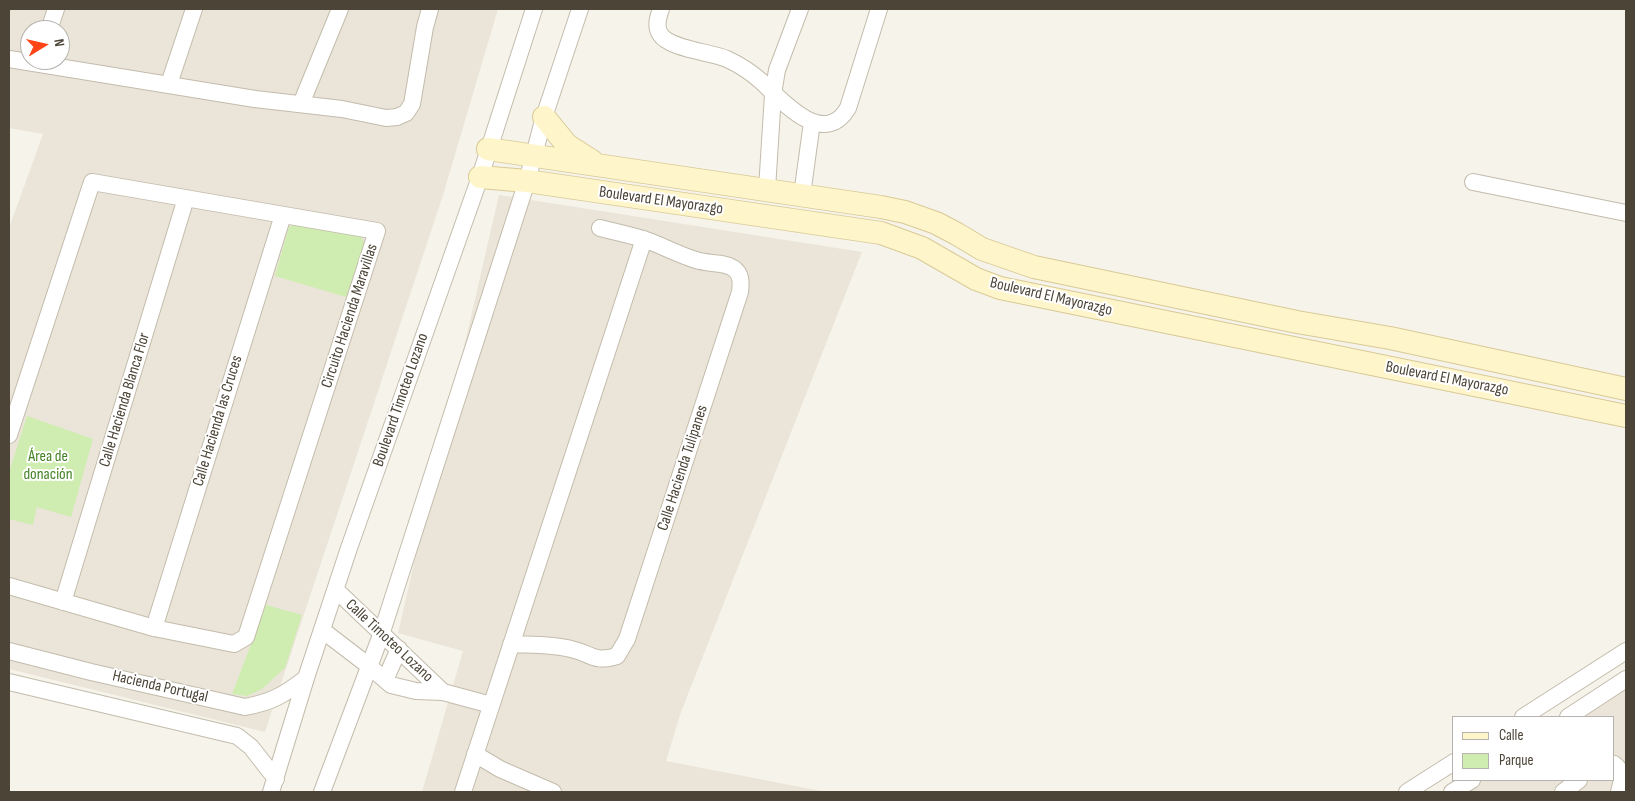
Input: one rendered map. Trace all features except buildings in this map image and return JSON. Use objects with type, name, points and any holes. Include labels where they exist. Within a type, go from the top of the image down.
[{"type":"street","points":[[169,84],[194,9]]},
{"type":"street","points":[[302,104],[340,9]]},
{"type":"street","points":[[70,67],[254,99],[342,109],[386,118],[398,117],[406,113],[412,104],[425,27],[430,9]]},
{"type":"street","points":[[322,792],[381,635],[527,181],[544,117],[580,9]]},
{"type":"street","points":[[661,9],[657,21],[660,34],[666,40],[676,45],[726,59],[745,69],[790,109],[802,117],[812,122],[829,123],[837,121],[848,108],[879,9]]},
{"type":"street","points":[[789,219],[774,207],[768,196],[767,189],[773,94],[778,70],[800,9]]},
{"type":"street","name":"Boulevard Timoteo Lozano","points":[[274,786],[306,678],[348,548],[480,177],[530,14]]},
{"type":"street","points":[[544,117],[567,145],[597,164]]},
{"type":"street","points":[[802,195],[812,122]]},
{"type":"street","name":"Boulevard El Mayorazgo","points":[[488,149],[767,189],[905,212],[936,223],[982,249],[1034,267],[1297,322],[1390,338],[1626,389]]},
{"type":"street","name":"Boulevard El Mayorazgo","points":[[480,177],[527,181],[861,229],[896,238],[922,248],[976,279],[1000,288],[1626,416]]},
{"type":"street","name":"Circuito Hacienda Maravillas","points":[[9,435],[92,182],[377,231],[246,637],[234,644],[154,628],[9,586]]},
{"type":"street","points":[[1473,182],[1626,212]]},
{"type":"street","name":"Calle Hacienda Blanca Flor","points":[[63,602],[186,198]]},
{"type":"street","name":"Calle Hacienda las Cruces","points":[[154,628],[283,215]]},
{"type":"street","name":"Calle Hacienda Tulipanes","points":[[511,644],[571,649],[600,660],[617,656],[627,640],[740,292],[741,282],[739,274],[728,265],[696,260],[644,239],[600,228]]},
{"type":"street","points":[[463,792],[644,239]]},
{"type":"street","name":"Calle Timoteo Lozano","points":[[336,590],[381,635],[399,649],[443,692]]},
{"type":"street","name":"Calle Timoteo Lozano","points":[[322,630],[391,685],[403,689],[443,692],[491,705]]},
{"type":"street","points":[[385,680],[399,649]]},
{"type":"street","name":"Hacienda Portugal","points":[[9,651],[91,672],[245,706],[267,703],[306,678]]},
{"type":"street","points":[[1525,716],[1626,651]]},
{"type":"street","points":[[1570,716],[1626,679]]},
{"type":"street","name":"Hacienda Portugal","points":[[9,682],[237,736],[251,747],[274,786]]},
{"type":"street","points":[[475,754],[500,769],[553,792]]},
{"type":"street","points":[[1407,792],[1452,763]]},
{"type":"street","points":[[1615,765],[1618,767],[1622,778],[1619,792]]},
{"type":"street","points":[[1452,792],[1470,781]]},
{"type":"street","points":[[1563,792],[1578,781]]},
{"type":"shaded area","points":[[9,9],[498,9],[443,195],[265,732],[9,669],[9,228],[43,134],[9,128]]},
{"type":"shaded area","points":[[499,195],[862,252],[681,712],[666,761],[826,792],[422,792],[463,651],[398,633]]},
{"type":"shaded area","points":[[1626,686],[1626,792],[1459,792],[1477,781],[1615,781],[1615,716],[1579,716]]},
{"type":"green space","points":[[303,221],[361,236],[365,245],[346,297],[275,276],[289,227]]},
{"type":"green space","name":"Área de donación","points":[[27,416],[93,439],[71,517],[37,507],[33,525],[9,519],[9,472]]},
{"type":"green space","points":[[266,605],[302,615],[285,668],[262,689],[247,696],[232,694]]}]
